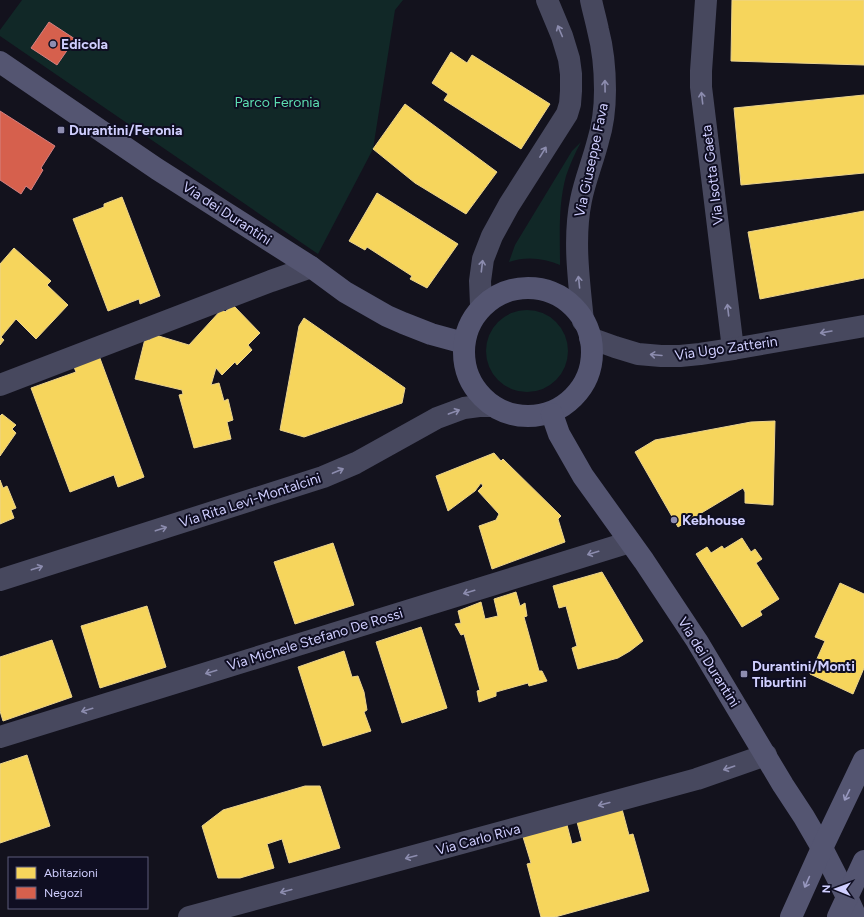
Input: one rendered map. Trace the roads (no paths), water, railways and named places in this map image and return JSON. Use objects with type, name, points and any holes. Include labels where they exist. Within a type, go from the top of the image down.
[{"type":"street","points":[[481,305],[480,281],[483,259],[492,236],[509,205],[567,114],[570,104],[571,74],[569,59],[562,36],[547,0]]},
{"type":"street","name":"Via Giuseppe Fava","points":[[587,329],[578,268],[579,212],[581,199],[599,140],[604,113],[605,91],[605,72],[602,46],[591,0]]},
{"type":"street","name":"Via Isotta Gaeta","points":[[706,0],[701,87],[733,349]]},
{"type":"street","name":"Via dei Durantini","points":[[0,62],[164,173],[311,267],[345,292],[387,316],[419,330],[464,343]]},
{"type":"street","points":[[0,385],[311,267]]},
{"type":"street","points":[[514,288],[534,288],[558,296],[570,306],[587,329],[590,364],[588,374],[583,384],[570,402],[552,414],[526,416],[513,414],[493,406],[480,394],[472,383],[466,365],[464,343],[470,323],[481,305],[504,290],[514,288]]},
{"type":"street","name":"Via Ugo Zatterin","points":[[587,329],[614,347],[638,354],[680,356],[733,349],[864,326]]},
{"type":"street","name":"Via Rita Levi-Montalcini","points":[[0,580],[323,477],[356,463],[437,418],[464,408],[493,406]]},
{"type":"street","name":"Via dei Durantini","points":[[552,414],[559,434],[583,476],[697,641],[766,755],[822,848],[856,917]]},
{"type":"street","name":"Via Michele Stefano De Rossi","points":[[0,737],[630,542]]},
{"type":"street","name":"Via Carlo Riva","points":[[188,917],[697,779],[766,755]]},
{"type":"street","points":[[791,917],[864,760]]},
{"type":"street","points":[[838,917],[864,862]]},
{"type":"place","name":"Edicola","points":[[53,44]]},
{"type":"place","name":"Durantini/Feronia","points":[[61,130]]},
{"type":"place","name":"Kebhouse","points":[[674,520]]},
{"type":"place","name":"Durantini/Monti Tiburtini","points":[[744,674]]},
{"type":"park label","name":"Parco Feronia","points":[[277,102]]}]
